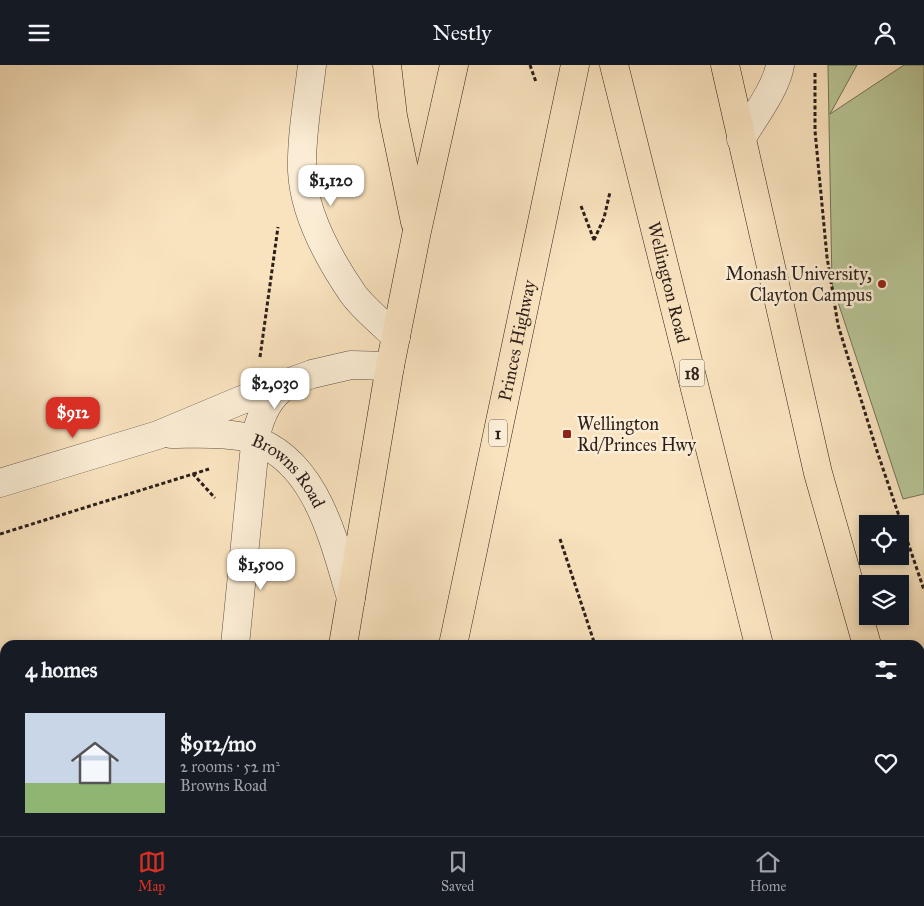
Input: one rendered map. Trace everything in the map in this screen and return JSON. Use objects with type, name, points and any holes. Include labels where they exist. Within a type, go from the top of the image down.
[{"type":"highway","points":[[387,65],[392,116],[417,231]]},
{"type":"highway","points":[[344,640],[390,366],[417,231],[454,65]]},
{"type":"highway","name":"Princes Highway","points":[[454,640],[575,65]]},
{"type":"highway","name":"Wellington Road","points":[[614,65],[758,640]]},
{"type":"highway","points":[[725,65],[818,473],[867,640]]},
{"type":"street","points":[[312,65],[302,157],[304,186],[311,214],[322,243],[354,295],[396,337]]},
{"type":"street","points":[[741,139],[775,82],[780,65]]},
{"type":"street","name":"Browns Road","points":[[0,483],[158,435],[255,394],[312,374],[344,366],[390,366]]},
{"type":"street","points":[[235,640],[259,424],[271,398],[294,381]]},
{"type":"street","name":"Browns Road","points":[[158,435],[233,435],[256,441],[274,451],[286,461],[299,472],[311,488],[335,544],[351,598]]},
{"type":"path","points":[[815,65],[815,131],[827,257],[838,325],[876,448],[924,590]]},
{"type":"path","points":[[255,394],[279,222]]},
{"type":"path","points":[[0,533],[193,474],[246,532]]},
{"type":"path","points":[[560,539],[593,640]]},
{"type":"green space","name":"Monash University, Clayton Campus","points":[[828,65],[857,65],[830,114],[904,65],[924,65],[924,494],[903,499],[832,284]]},
{"type":"place","name":"Monash University, Clayton Campus","points":[[882,284]]},
{"type":"place","name":"Wellington Rd/Princes Hwy","points":[[567,434]]}]
